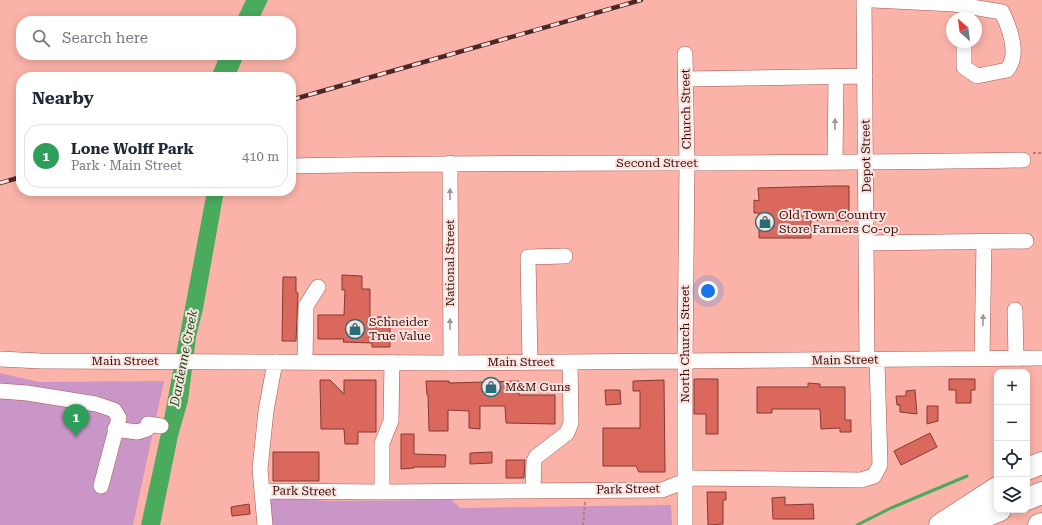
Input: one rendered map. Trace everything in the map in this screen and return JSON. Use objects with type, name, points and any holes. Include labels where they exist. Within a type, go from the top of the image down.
[{"type":"highway","points":[[1030,468],[1042,462]]},
{"type":"highway","points":[[940,525],[994,490]]},
{"type":"highway","points":[[1030,498],[1042,493]]},
{"type":"highway","points":[[963,525],[994,512]]},
{"type":"street","name":"Depot Street","points":[[864,0],[866,243],[872,360]]},
{"type":"street","points":[[873,0],[963,12]]},
{"type":"street","points":[[964,48],[964,67],[977,76],[1006,70],[1011,64],[1012,38],[1009,25],[1002,12],[982,12]]},
{"type":"street","name":"Church Street","points":[[685,54],[687,163]]},
{"type":"street","points":[[686,79],[865,76]]},
{"type":"street","points":[[835,163],[836,77]]},
{"type":"street","name":"Second Street","points":[[296,166],[450,163],[866,163],[1022,160]]},
{"type":"street","name":"National Street","points":[[450,163],[451,363]]},
{"type":"street","name":"North Church Street","points":[[685,525],[684,361],[687,163]]},
{"type":"street","points":[[866,243],[1026,241]]},
{"type":"street","points":[[982,359],[984,242]]},
{"type":"street","points":[[530,362],[528,257],[565,256]]},
{"type":"street","points":[[305,362],[306,306],[318,287]]},
{"type":"street","points":[[1015,310],[1016,359]]},
{"type":"street","name":"Main Street","points":[[0,359],[41,361],[451,363],[1042,358]]},
{"type":"street","name":"Park Street","points":[[262,491],[382,492],[662,490],[693,478],[861,480],[874,476],[880,465],[872,360]]},
{"type":"street","points":[[265,525],[260,469],[275,362]]},
{"type":"street","points":[[382,492],[382,443],[391,421],[392,362]]},
{"type":"street","points":[[533,490],[534,462],[536,457],[566,433],[571,423],[570,362]]},
{"type":"street","points":[[0,391],[27,393],[96,404],[114,410],[119,418],[101,486]]},
{"type":"street","points":[[115,429],[137,432],[147,429],[148,424],[161,426]]},
{"type":"path","points":[[583,525],[586,490]]},
{"type":"shaded area","points":[[0,373],[39,382],[164,381],[133,525],[0,525]]},
{"type":"shaded area","points":[[283,498],[329,501],[452,500],[460,508],[671,505],[672,525],[271,525],[270,502],[273,499]]},
{"type":"water","points":[[246,0],[268,0],[260,16],[238,16]]},
{"type":"water","points":[[218,60],[242,60],[237,72],[213,72]]},
{"type":"water","name":"Dardenne Creek","points":[[206,196],[223,196],[203,309],[196,337],[188,401],[178,436],[160,525],[141,525],[163,424]]},
{"type":"building","points":[[849,186],[849,221],[811,220],[811,238],[759,238],[759,213],[754,213],[754,200],[759,201],[758,188]]},
{"type":"building","points":[[342,275],[362,276],[362,289],[370,289],[370,317],[390,317],[390,347],[372,347],[372,343],[343,342],[344,339],[318,339],[318,315],[344,315],[345,290],[342,290]]},
{"type":"building","points":[[283,277],[296,277],[296,292],[298,293],[296,341],[282,341]]},
{"type":"building","points":[[694,379],[718,379],[718,434],[706,434],[706,414],[694,414]]},
{"type":"building","points":[[949,379],[975,379],[975,390],[971,390],[971,403],[956,403],[956,390],[949,390]]},
{"type":"building","points":[[320,380],[330,380],[344,394],[344,380],[376,380],[376,432],[358,432],[358,444],[345,444],[344,429],[321,429]]},
{"type":"building","points":[[664,380],[665,472],[639,472],[636,466],[603,466],[603,428],[640,428],[640,391],[633,391],[633,381]]},
{"type":"building","points":[[426,381],[449,381],[449,383],[519,381],[519,395],[555,395],[555,424],[506,423],[505,406],[480,406],[480,429],[469,428],[469,411],[448,410],[448,431],[429,431]]},
{"type":"building","points":[[808,383],[820,384],[820,387],[845,387],[845,420],[851,420],[851,432],[840,432],[840,428],[821,429],[820,409],[772,409],[772,413],[757,413],[757,387],[808,387]]},
{"type":"building","points":[[605,390],[620,390],[621,404],[606,405]]},
{"type":"building","points":[[915,390],[917,414],[900,412],[900,405],[897,405],[896,396],[906,396],[906,391]]},
{"type":"building","points":[[927,406],[938,406],[938,421],[927,424]]},
{"type":"building","points":[[930,433],[937,447],[901,465],[894,451]]},
{"type":"building","points":[[401,434],[414,434],[414,454],[446,455],[445,467],[414,467],[401,469]]},
{"type":"building","points":[[273,452],[319,452],[319,481],[273,481]]},
{"type":"building","points":[[492,452],[492,463],[470,464],[470,453]]},
{"type":"building","points":[[506,460],[525,460],[524,478],[506,478]]},
{"type":"building","points":[[707,492],[726,492],[726,500],[723,500],[723,524],[708,525]]},
{"type":"building","points":[[785,497],[785,505],[813,504],[814,519],[773,519],[772,498]]},
{"type":"building","points":[[249,504],[250,514],[232,516],[231,507]]},
{"type":"waterway","points":[[857,525],[891,508],[967,476]]},
{"type":"railway","points":[[296,99],[641,0]]},
{"type":"railway","points":[[0,183],[16,178]]},
{"type":"place","name":"Old Town Country Store Farmers Co-op","points":[[765,222]]},
{"type":"place","name":"Schneider True Value","points":[[355,329]]},
{"type":"place","name":"M&M Guns","points":[[491,387]]},
{"type":"place","name":"Lone Wolff Park","points":[[76,437]]}]
